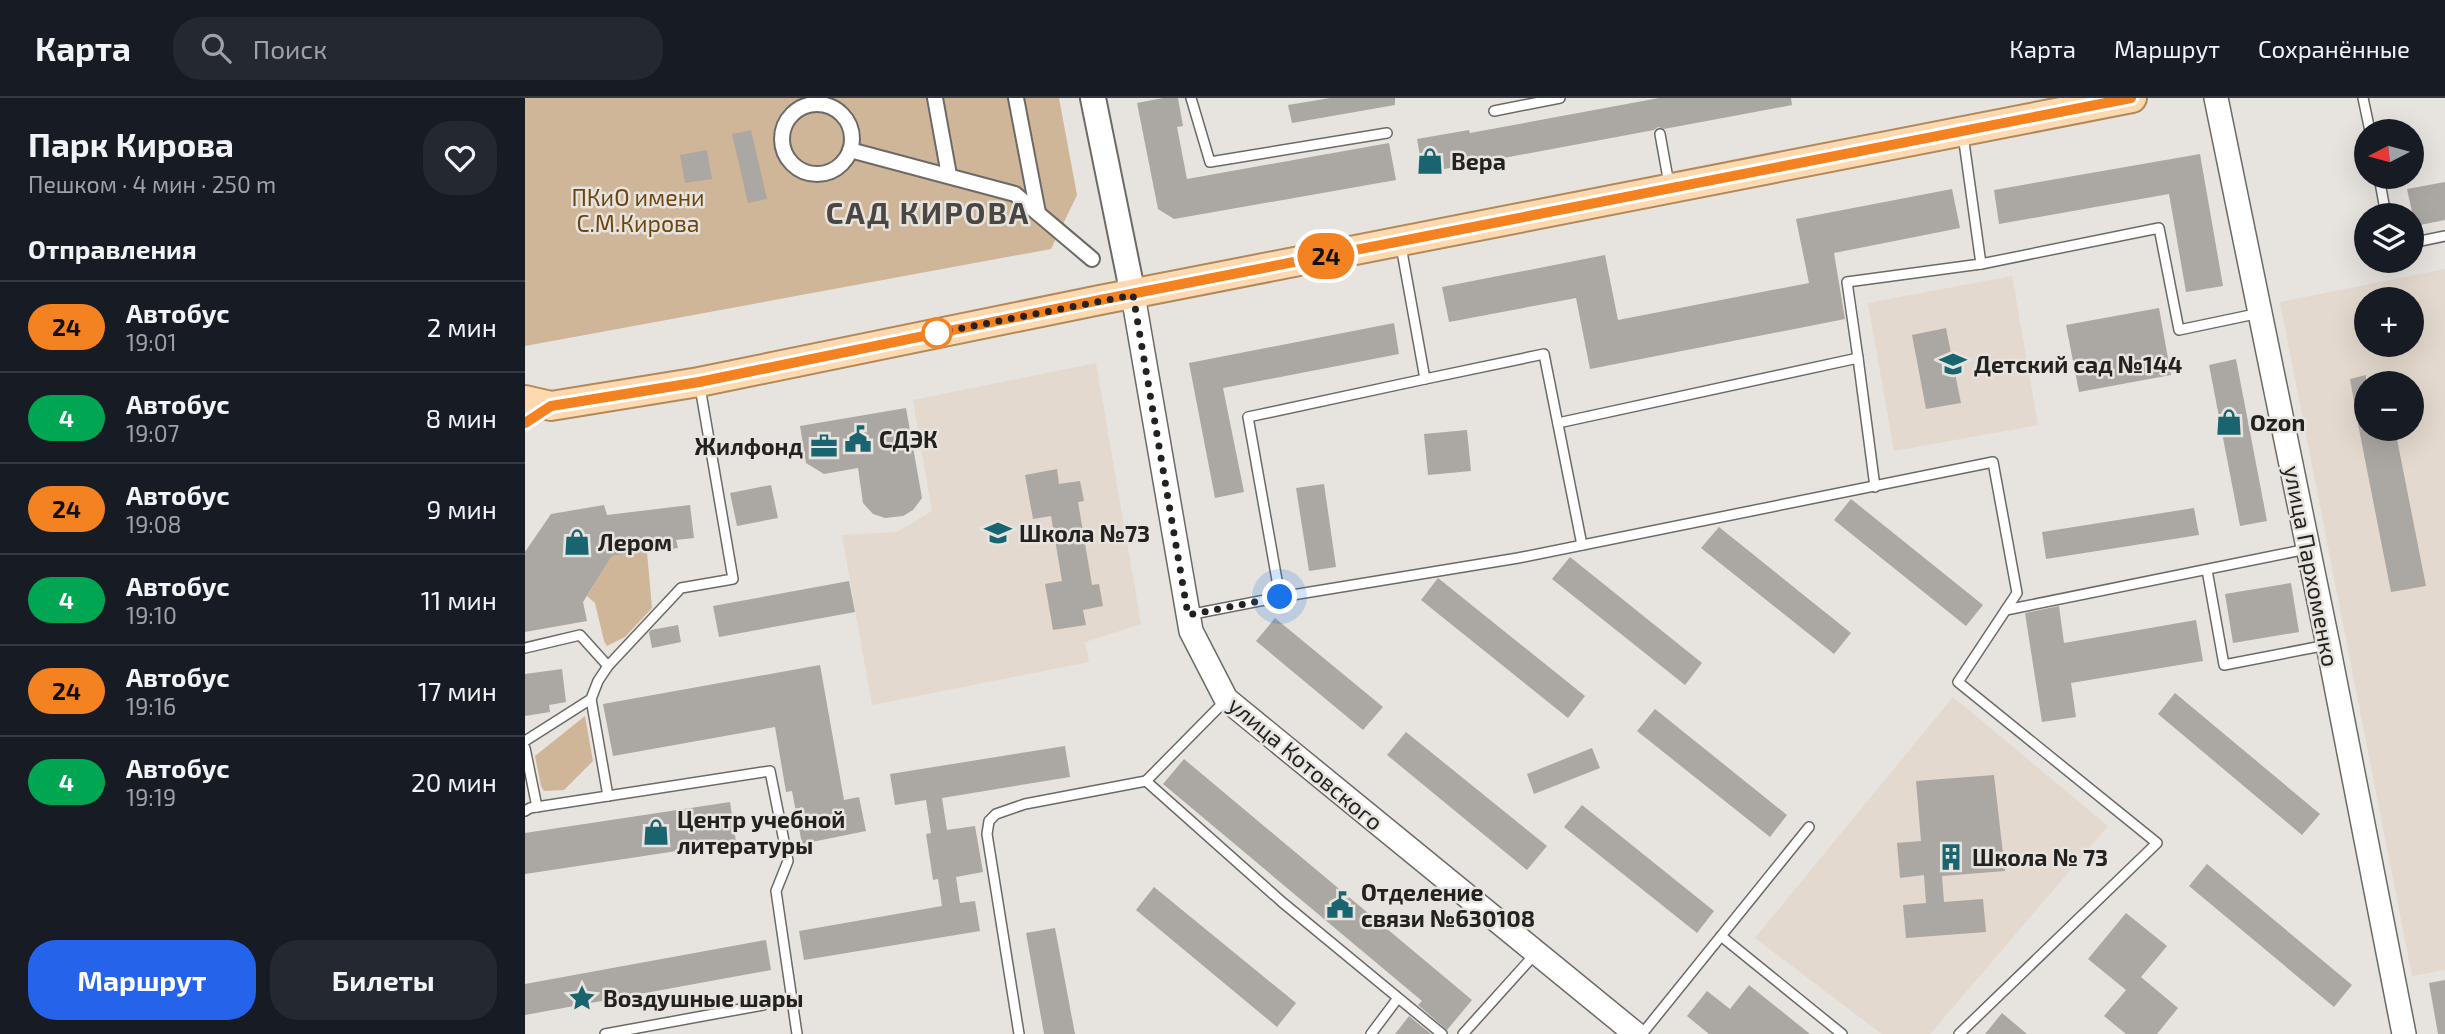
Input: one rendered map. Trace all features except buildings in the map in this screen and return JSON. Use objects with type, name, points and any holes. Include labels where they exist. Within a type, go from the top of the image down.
[{"type":"main road","name":"улица Котовского","points":[[1093,98],[1133,295]]},
{"type":"main road","points":[[525,423],[538,403],[699,382],[1087,302],[2131,98]]},
{"type":"street","points":[[935,98],[949,176]]},
{"type":"street","points":[[1016,98],[1038,213]]},
{"type":"street","name":"улица Пархоменко","points":[[2216,98],[2309,549],[2404,1034]]},
{"type":"street","points":[[809,101],[841,113],[848,121],[851,132],[850,150],[841,164],[831,171],[819,174],[796,167],[783,147],[785,125],[799,108],[809,101]]},
{"type":"street","points":[[850,150],[1016,194],[1092,259]]},
{"type":"street","name":"улица Котовского","points":[[1133,295],[1191,631],[1226,699],[1639,1034]]},
{"type":"lane","points":[[1191,98],[1210,162],[1387,133]]},
{"type":"lane","points":[[1494,111],[1560,98]]},
{"type":"lane","points":[[2363,98],[2367,119]]},
{"type":"lane","points":[[1963,131],[1981,264]]},
{"type":"lane","points":[[1660,134],[1669,189]]},
{"type":"lane","points":[[1875,487],[1847,282],[1981,264],[2159,228],[2179,330],[2261,313]]},
{"type":"lane","points":[[2424,240],[2445,236]]},
{"type":"lane","points":[[1400,241],[1425,379]]},
{"type":"lane","points":[[1280,597],[1248,417],[1544,354],[1583,545]]},
{"type":"lane","points":[[1558,423],[1857,358]]},
{"type":"lane","points":[[525,741],[590,699],[608,666],[681,588],[733,579],[699,382]]},
{"type":"lane","points":[[1188,615],[1518,558],[1993,462],[2017,593],[1958,682],[2157,843],[1962,1033]]},
{"type":"lane","points":[[2006,610],[2309,549]]},
{"type":"lane","points":[[2207,570],[2224,665],[2328,645]]},
{"type":"lane","points":[[525,648],[580,635],[608,666]]},
{"type":"lane","points":[[590,699],[608,796]]},
{"type":"lane","points":[[1019,1034],[987,834],[989,821],[996,814],[1025,804],[1146,781],[1226,699]]},
{"type":"lane","points":[[525,748],[537,807]]},
{"type":"lane","points":[[525,811],[770,771],[788,861],[776,891],[797,1034]]},
{"type":"lane","points":[[1146,781],[1282,902],[1441,1034]]},
{"type":"lane","points":[[1639,1034],[1809,827]]},
{"type":"lane","points":[[1721,936],[1842,1034]]},
{"type":"lane","points":[[1463,1034],[1537,953]]},
{"type":"lane","points":[[1371,1034],[1398,998]]},
{"type":"lane","points":[[605,1034],[763,1005]]},
{"type":"shaded area","points":[[2445,269],[2445,970],[2412,976],[2280,302],[2354,287],[2354,357],[2424,357],[2424,287],[2355,287]]},
{"type":"shaded area","name":"Детский сад №144","points":[[2012,276],[2038,425],[1894,451],[1868,303]]},
{"type":"shaded area","name":"Школа №73","points":[[1096,363],[1141,624],[1085,642],[1089,662],[872,705],[842,535],[897,532],[932,511],[913,400]]},
{"type":"shaded area","points":[[1953,697],[2108,826],[1930,1034],[1882,1034],[1755,938]]},
{"type":"green space","name":"ПКиО имени С.М.Кирова","points":[[525,98],[1059,98],[1077,195],[1051,249],[525,346]]},
{"type":"green space","points":[[647,552],[652,608],[625,637],[607,646],[595,603],[587,596],[612,556]]},
{"type":"green space","points":[[585,716],[593,761],[564,790],[544,791],[535,756]]},
{"type":"bus line","name":"24","points":[[525,423],[551,406],[699,382],[1100,300],[2131,98]]},
{"type":"place","name":"Вера","points":[[1430,161]]},
{"type":"place","name":"Детский сад №144","points":[[1953,364]]},
{"type":"place","name":"Ozon","points":[[2229,422]]},
{"type":"place","name":"СДЭК","points":[[858,439]]},
{"type":"place","name":"Жилфонд","points":[[824,446]]},
{"type":"place","name":"Школа №73","points":[[998,533]]},
{"type":"place","name":"Лером","points":[[577,542]]},
{"type":"place","name":"Центр учебной литературы","points":[[656,832]]},
{"type":"place","name":"Школа № 73","points":[[1951,857]]},
{"type":"place","name":"Отделение связи №630108","points":[[1340,905]]},
{"type":"place","name":"Воздушные шары","points":[[582,998]]},
{"type":"district","name":"САД КИРОВА","points":[[928,212]]},
{"type":"route","points":[[937,333],[1133,295],[1188,615],[1280,597]]}]
